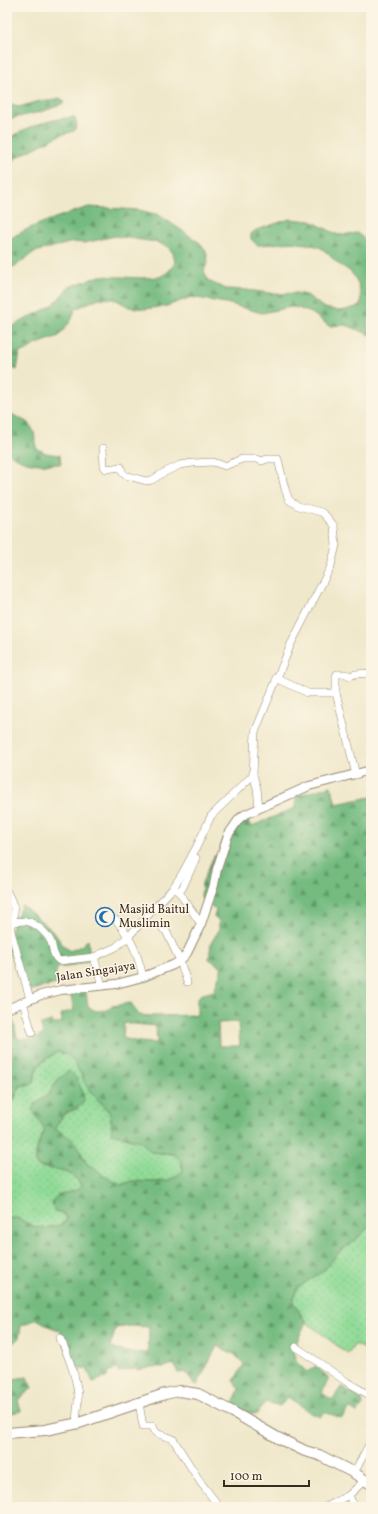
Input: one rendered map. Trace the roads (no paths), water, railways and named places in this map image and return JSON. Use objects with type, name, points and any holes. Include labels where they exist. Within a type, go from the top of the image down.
[{"type":"main road","points":[[7,1433],[46,1430],[77,1423],[174,1392],[185,1391],[195,1393],[278,1438],[305,1451],[319,1455],[368,1482]]},
{"type":"street","points":[[104,448],[104,466],[106,469],[121,467],[122,472],[125,475],[146,481],[152,480],[180,465],[213,462],[225,466],[242,459],[257,459],[262,461],[267,459],[278,459],[289,500],[298,506],[321,512],[332,522],[334,526],[336,545],[331,566],[291,644],[255,732],[253,775],[257,788],[259,808]]},
{"type":"street","points":[[356,775],[336,693],[336,678],[337,674],[346,674],[350,676],[371,673]]},
{"type":"street","points":[[276,678],[308,693],[336,693]]},
{"type":"street","name":"Jalan Singajaya","points":[[7,1009],[27,1000],[61,990],[102,986],[143,977],[180,961],[188,953],[201,924],[228,835],[244,815],[309,786],[371,770]]},
{"type":"street","points":[[176,890],[182,874],[211,816],[253,775]]},
{"type":"street","points":[[11,925],[26,921],[46,933],[57,960],[60,961],[94,957],[116,947],[176,890],[183,887],[198,852]]},
{"type":"street","points":[[176,890],[201,924]]},
{"type":"street","points":[[7,892],[15,910],[7,936]]},
{"type":"street","points":[[116,920],[129,936],[138,956],[143,977]]},
{"type":"street","points":[[11,925],[27,1000],[32,1033]]},
{"type":"street","points":[[163,929],[166,931],[180,961],[187,982]]},
{"type":"street","points":[[94,957],[102,986]]},
{"type":"street","points":[[60,1338],[71,1366],[78,1393],[76,1411],[77,1423]]},
{"type":"street","points":[[296,1348],[371,1396]]},
{"type":"street","points":[[139,1403],[143,1426],[153,1426],[154,1431],[158,1435],[168,1436],[173,1439],[201,1483],[218,1505]]},
{"type":"street","points":[[354,1473],[371,1441]]},
{"type":"street","points":[[326,1507],[349,1495],[368,1482]]},
{"type":"street","points":[[349,1495],[354,1507]]},
{"type":"place","name":"Masjid Baitul Muslimin","points":[[105,917]]}]
